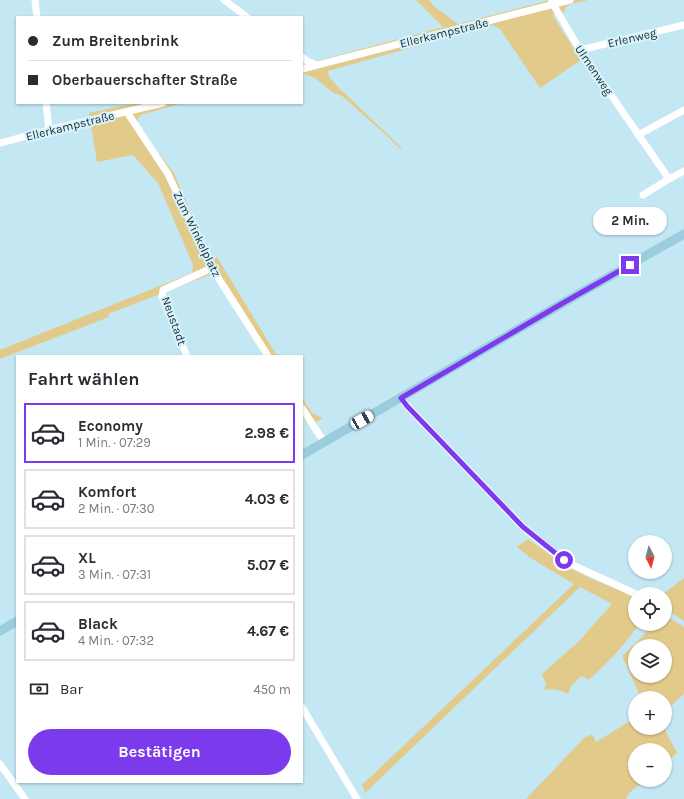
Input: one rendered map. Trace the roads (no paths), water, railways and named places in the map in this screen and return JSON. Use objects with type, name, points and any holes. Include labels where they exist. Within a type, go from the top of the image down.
[{"type":"main road","points":[[303,454],[684,234]]},
{"type":"main road","points":[[0,631],[16,622]]},
{"type":"street","points":[[35,0],[37,16]]},
{"type":"street","points":[[224,0],[246,16]]},
{"type":"street","name":"Ellerkampstraße","points":[[303,69],[552,2],[570,0]]},
{"type":"street","name":"Ulmenweg","points":[[552,2],[580,50],[669,180]]},
{"type":"street","name":"Erlenweg","points":[[580,50],[684,25]]},
{"type":"street","points":[[303,58],[317,65]]},
{"type":"street","points":[[46,104],[49,130]]},
{"type":"street","name":"Ellerkampstraße","points":[[0,143],[159,104]]},
{"type":"street","points":[[638,135],[684,110]]},
{"type":"street","name":"Zum Winkelplatz","points":[[127,112],[168,174],[212,268],[267,355]]},
{"type":"street","points":[[643,195],[684,171]]},
{"type":"street","name":"Neustadt","points":[[187,355],[162,297],[163,290],[212,268]]},
{"type":"street","points":[[401,398],[523,527],[564,560],[628,590]]},
{"type":"street","points":[[303,410],[324,442]]},
{"type":"street","points":[[303,709],[357,799]]},
{"type":"street","points":[[0,764],[25,799]]}]
